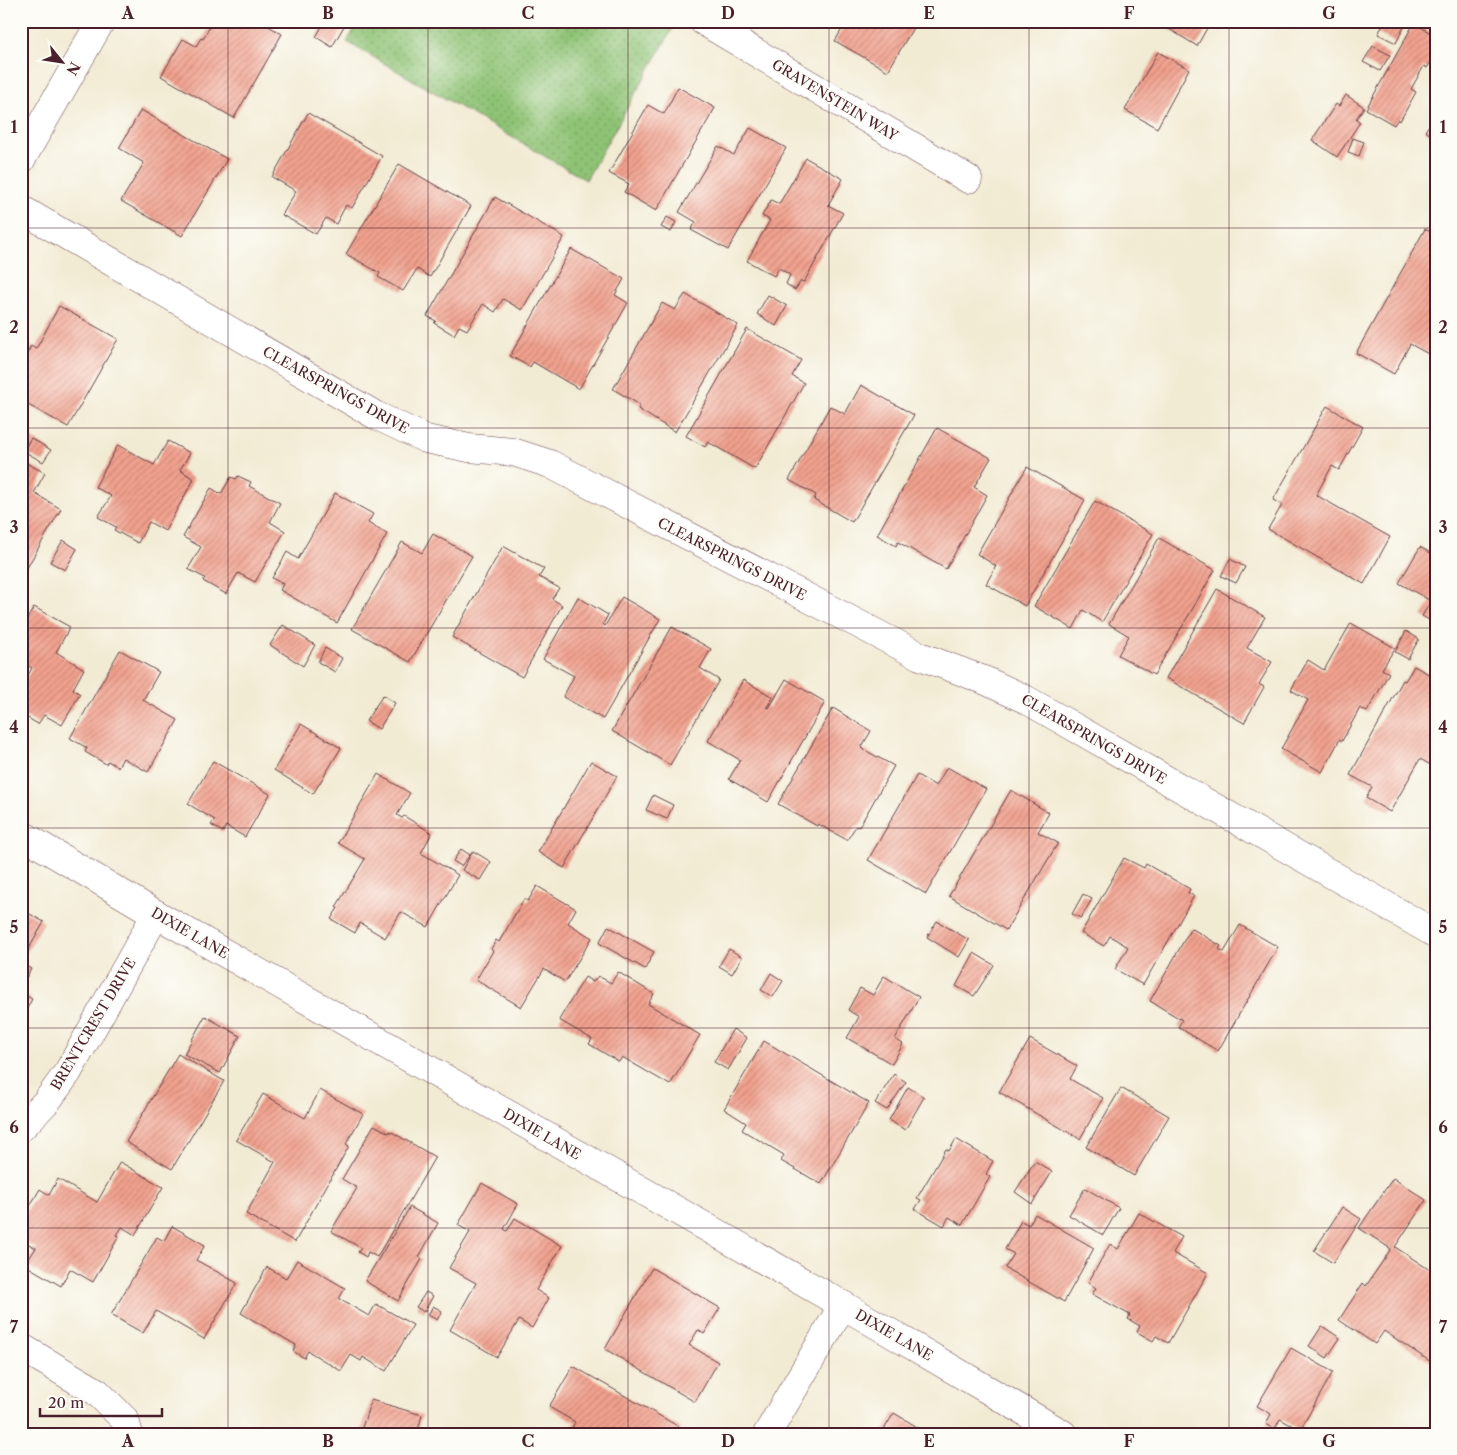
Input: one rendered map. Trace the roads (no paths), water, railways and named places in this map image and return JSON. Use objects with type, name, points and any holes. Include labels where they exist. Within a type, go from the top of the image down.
[{"type":"street","points":[[21,160],[101,21]]},
{"type":"street","name":"GRAVENSTEIN WAY","points":[[703,21],[968,179]]},
{"type":"street","name":"CLEARSPRINGS DRIVE","points":[[21,209],[375,415],[426,439],[468,448],[513,452],[550,464],[920,656],[984,680],[1025,699],[1436,934]]},
{"type":"street","name":"DIXIE LANE","points":[[21,834],[156,914],[843,1305],[1063,1434]]},
{"type":"street","name":"BRENTCREST DRIVE","points":[[21,1128],[47,1101],[68,1072],[156,914]]},
{"type":"street","points":[[767,1434],[843,1305]]},
{"type":"street","points":[[21,1347],[97,1392],[125,1420],[129,1434]]}]
